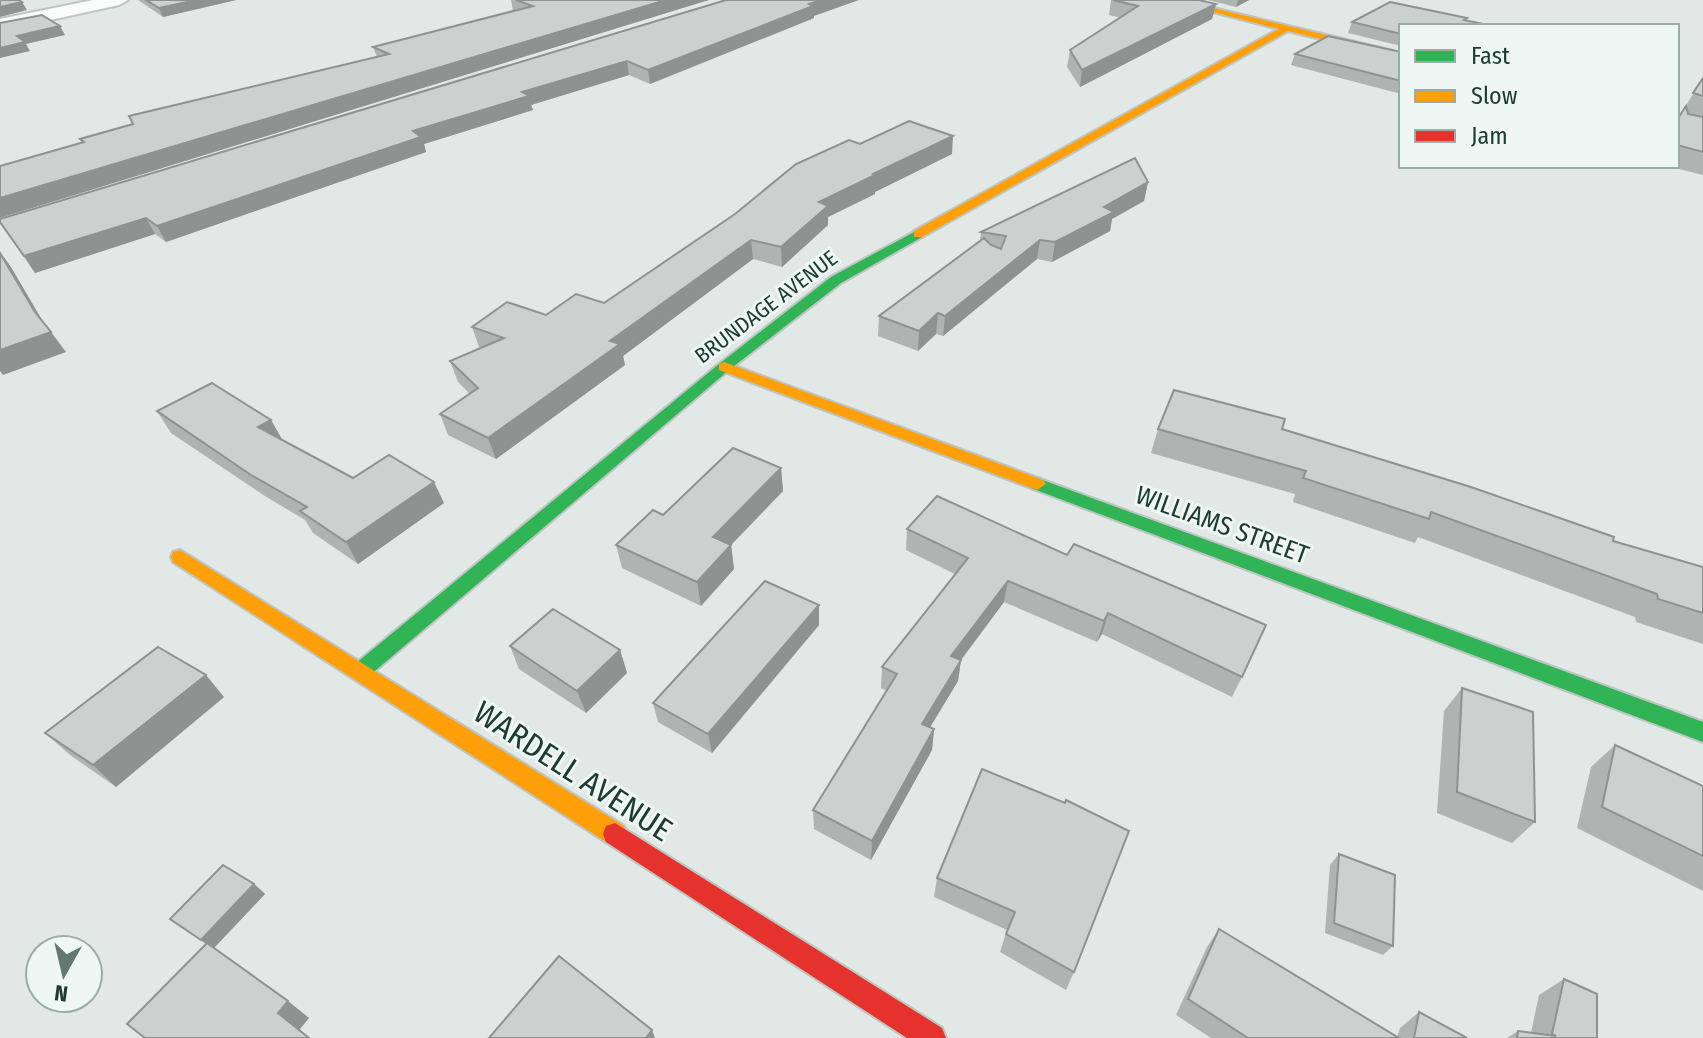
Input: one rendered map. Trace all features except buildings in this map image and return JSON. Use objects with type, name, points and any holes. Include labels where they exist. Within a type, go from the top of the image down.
[{"type":"street","points":[[0,25],[119,0]]},
{"type":"street","points":[[1170,0],[1399,56]]},
{"type":"street","name":"BRUNDAGE AVENUE","points":[[362,670],[724,367],[836,280],[1287,28]]},
{"type":"street","name":"WILLIAMS STREET","points":[[724,367],[1703,732]]},
{"type":"street","name":"WARDELL AVENUE","points":[[180,557],[362,670],[932,1038]]},
{"type":"traffic: fast","points":[[362,670],[724,367],[836,280],[918,234]]},
{"type":"traffic: fast","points":[[1037,484],[1703,732]]},
{"type":"traffic: slow","points":[[1170,0],[1399,56]]},
{"type":"traffic: slow","points":[[918,234],[1287,28]]},
{"type":"traffic: slow","points":[[724,367],[1037,484]]},
{"type":"traffic: slow","points":[[180,557],[615,834]]},
{"type":"traffic: jam","points":[[615,834],[932,1038]]}]
